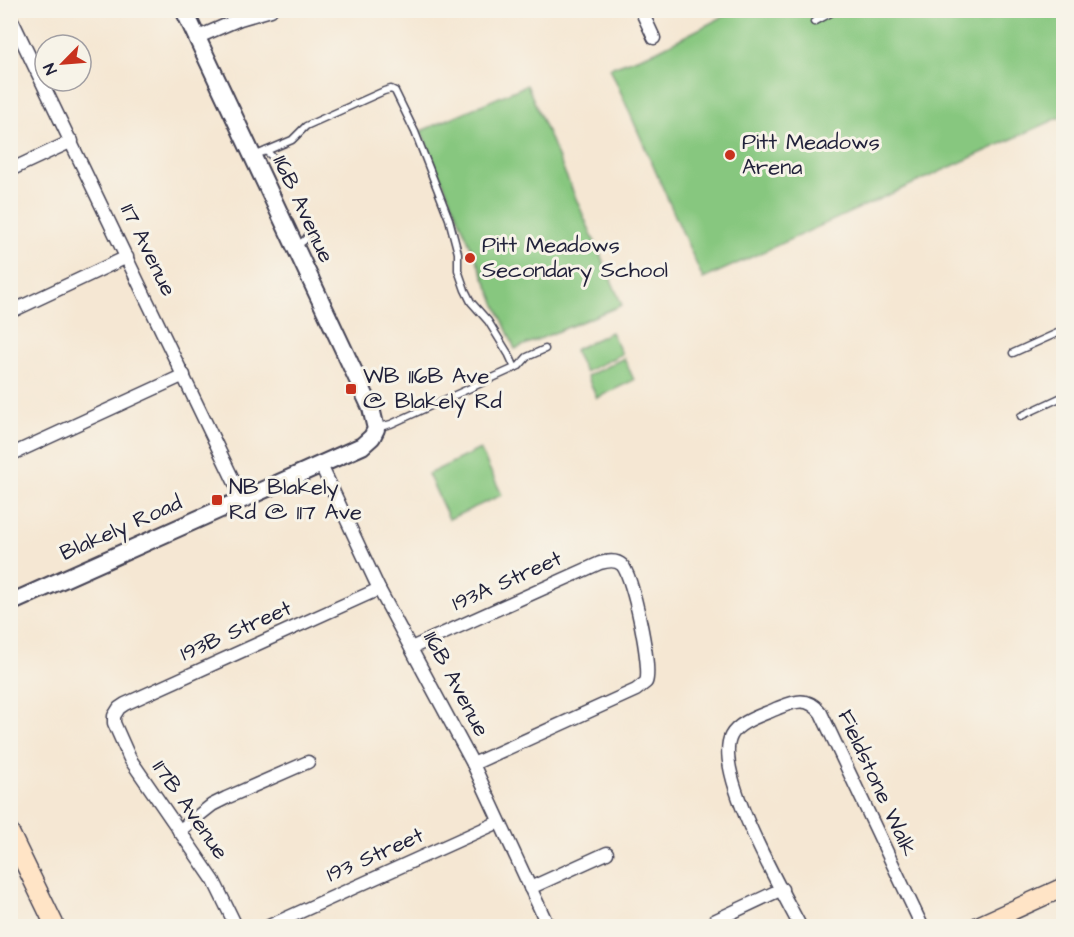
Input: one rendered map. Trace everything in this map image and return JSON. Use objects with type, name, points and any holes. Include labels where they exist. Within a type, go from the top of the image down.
[{"type":"main road","points":[[10,833],[55,927]]},
{"type":"main road","points":[[978,927],[1064,887]]},
{"type":"street","name":"116B Avenue","points":[[183,10],[260,154],[296,246],[371,408],[376,429]]},
{"type":"street","points":[[196,38],[240,19],[272,10]]},
{"type":"street","points":[[641,10],[654,38]]},
{"type":"street","name":"117 Avenue","points":[[12,22],[128,256],[242,498]]},
{"type":"street","points":[[10,170],[72,141]]},
{"type":"street","points":[[10,312],[128,256]]},
{"type":"street","points":[[10,455],[184,375]]},
{"type":"street","name":"Blakely Road","points":[[10,603],[362,446],[372,437],[376,429]]},
{"type":"street","name":"116B Avenue","points":[[320,463],[379,589],[473,764],[548,927]]},
{"type":"street","name":"193A Street","points":[[411,648],[600,563],[608,560],[621,564],[630,584],[640,622],[648,669],[646,682],[636,690],[473,764]]},
{"type":"street","name":"193B Street","points":[[114,716],[125,704],[379,589]]},
{"type":"street","name":"Fieldstone Walk","points":[[782,889],[737,797],[729,754],[730,739],[747,722],[796,700],[810,703],[821,713],[922,927]]},
{"type":"street","name":"117B Avenue","points":[[114,716],[116,731],[130,759],[214,881],[236,927]]},
{"type":"street","points":[[179,831],[212,805],[308,762]]},
{"type":"street","name":"193 Street","points":[[269,927],[499,822]]},
{"type":"street","points":[[530,888],[607,853]]},
{"type":"street","points":[[714,921],[782,889],[800,927]]},
{"type":"lane","points":[[814,22],[836,10]]},
{"type":"lane","points":[[260,154],[292,140],[306,126],[384,91],[391,89],[395,91],[415,132],[449,219],[458,253],[458,270],[465,290],[517,367]]},
{"type":"lane","points":[[260,154],[277,161]]},
{"type":"lane","points":[[296,246],[308,237],[309,226]]},
{"type":"lane","points":[[1013,353],[1064,330]]},
{"type":"lane","points":[[376,429],[517,367],[527,357],[545,349]]},
{"type":"lane","points":[[1021,416],[1064,396]]},
{"type":"green space","points":[[734,11],[1063,11],[1063,116],[703,279],[610,68],[656,51]]},
{"type":"green space","points":[[527,85],[622,305],[515,349],[421,131]]},
{"type":"green space","points":[[611,332],[622,354],[585,372],[574,350]]},
{"type":"green space","points":[[624,358],[634,380],[597,398],[587,376]]},
{"type":"green space","points":[[480,449],[502,495],[449,519],[428,474]]},
{"type":"place","name":"Pitt Meadows Arena","points":[[730,155]]},
{"type":"place","name":"Pitt Meadows Secondary School","points":[[470,258]]},
{"type":"place","name":"WB 116B Ave @ Blakely Rd","points":[[351,389]]},
{"type":"place","name":"NB Blakely Rd @ 117 Ave","points":[[217,500]]}]
